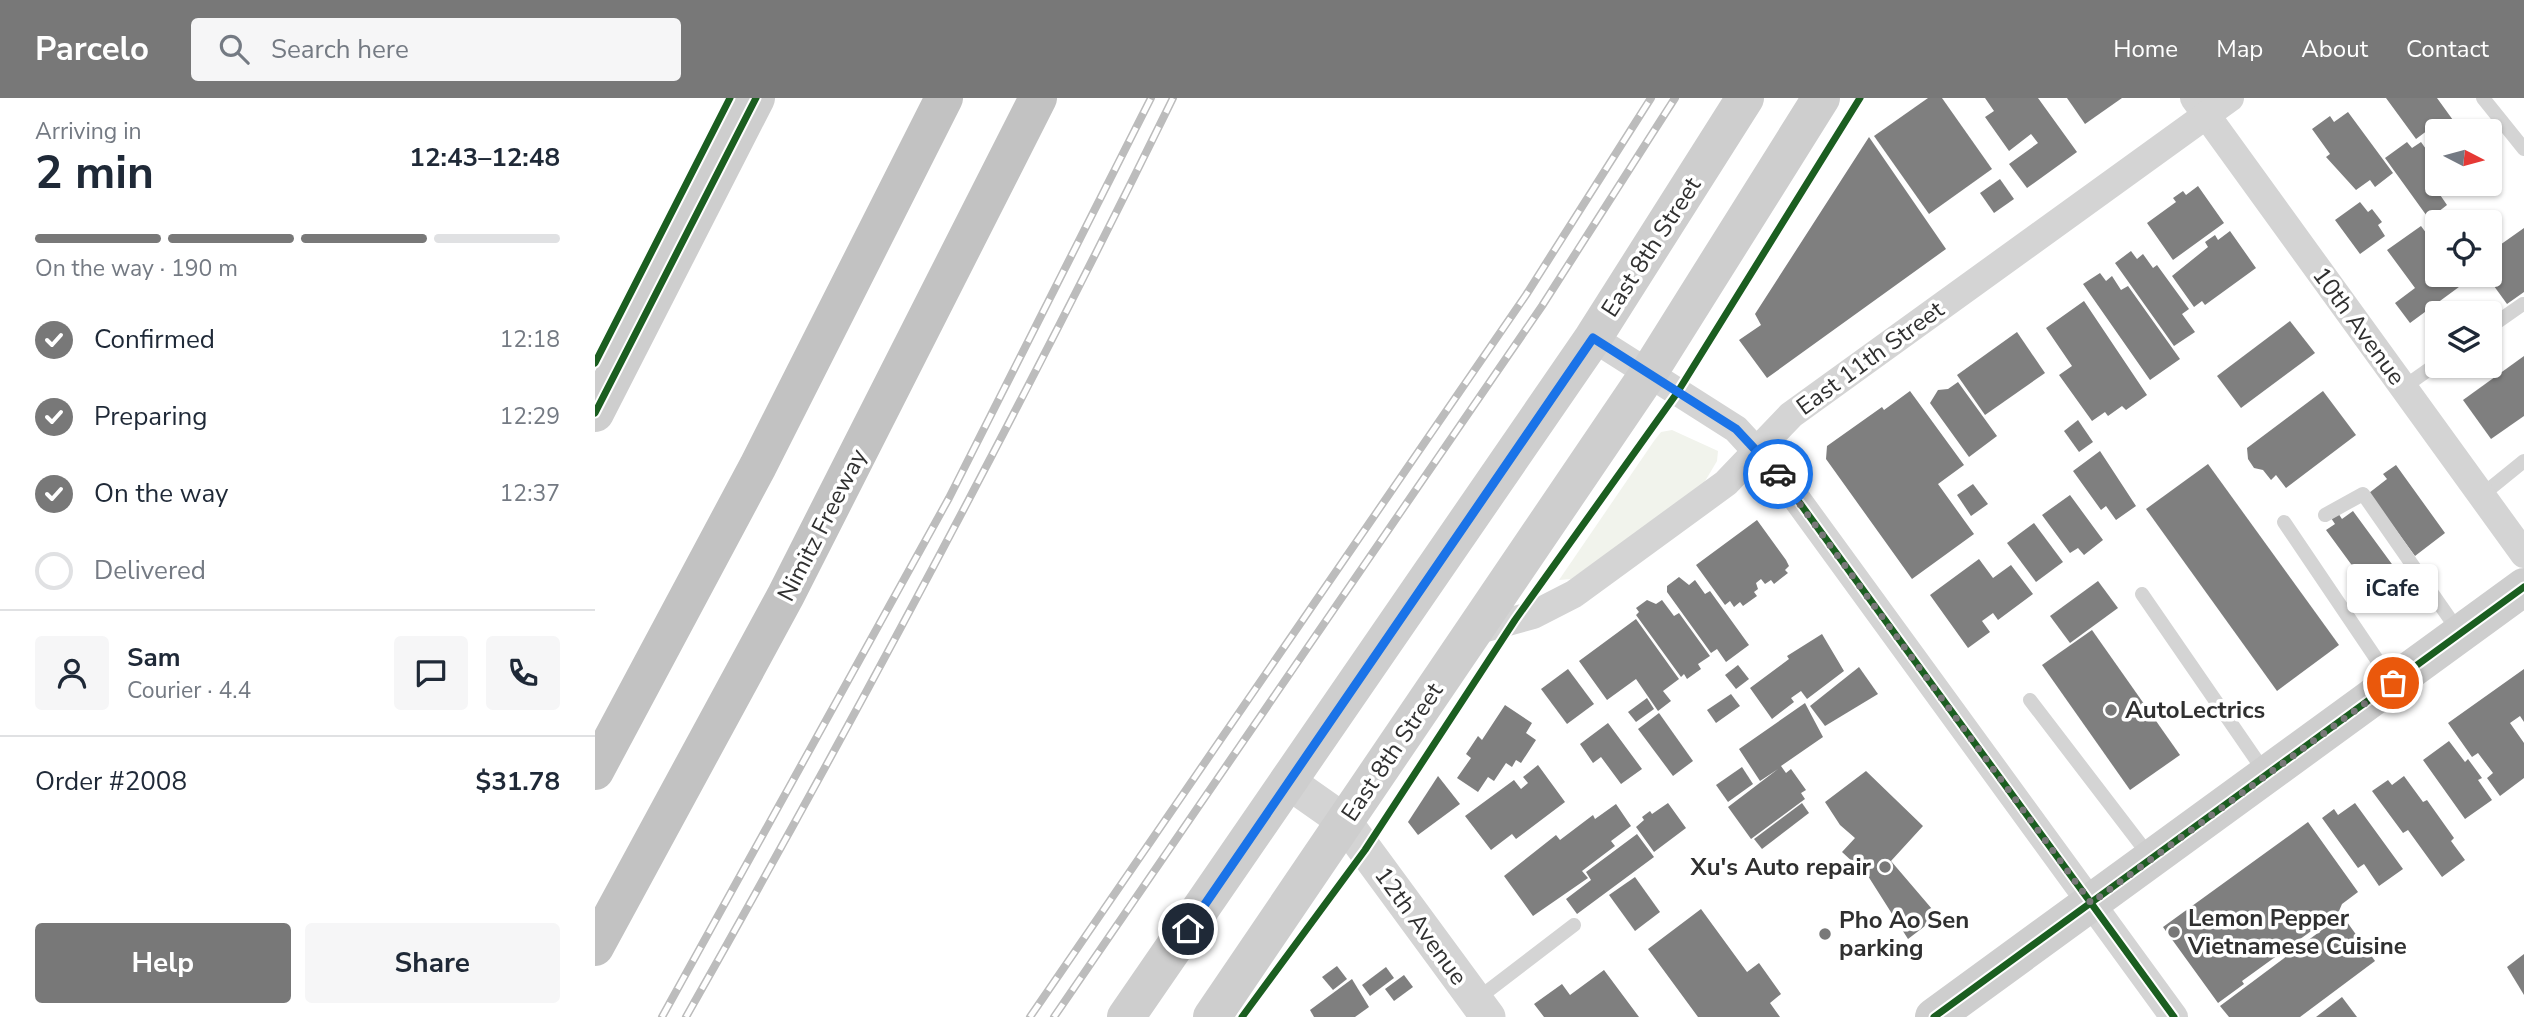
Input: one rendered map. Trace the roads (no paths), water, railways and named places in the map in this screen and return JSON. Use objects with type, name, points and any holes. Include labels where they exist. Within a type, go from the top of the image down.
[{"type":"highway","points":[[595,771],[758,466],[944,98]]},
{"type":"highway","name":"Nimitz Freeway","points":[[595,947],[786,595],[1038,98]]},
{"type":"main road","points":[[595,413],[606,365],[756,98]]},
{"type":"main road","name":"East 8th Street","points":[[1126,1017],[1290,783],[1593,338],[1745,98]]},
{"type":"main road","name":"East 8th Street","points":[[1212,1017],[1648,374],[1821,98]]},
{"type":"main road","points":[[1934,1017],[2524,587]]},
{"type":"street","name":"East 11th Street","points":[[1475,631],[1533,615],[1574,594],[1725,483],[1791,415],[2200,106],[2230,98]]},
{"type":"street","name":"10th Avenue","points":[[2200,106],[2524,554]]},
{"type":"street","points":[[1593,338],[1736,429],[1783,480],[2173,1017]]},
{"type":"street","name":"12th Avenue","points":[[1290,783],[1344,821],[1481,1009]]},
{"type":"lane","points":[[2483,98],[2524,149]]},
{"type":"lane","points":[[2502,319],[2523,304]]},
{"type":"lane","points":[[2403,387],[2425,372]]},
{"type":"lane","points":[[2482,495],[2524,461]]},
{"type":"lane","points":[[2325,515],[2363,494],[2460,633]]},
{"type":"lane","points":[[2284,522],[2393,683]]},
{"type":"lane","points":[[2141,594],[2267,775]]},
{"type":"lane","points":[[2031,700],[2151,859]]},
{"type":"lane","points":[[1481,1009],[1574,925]]},
{"type":"railway","points":[[662,1017],[949,498],[1151,98]]},
{"type":"railway","points":[[686,1017],[813,790],[936,561],[1173,98]]},
{"type":"railway","points":[[1030,1017],[1526,295],[1651,98]]},
{"type":"railway","points":[[1054,1017],[1542,306],[1675,98]]},
{"type":"place","name":"iCafe","points":[[2393,683]]},
{"type":"place","name":"AutoLectrics","points":[[2111,710]]},
{"type":"place","name":"Xu's Auto repair","points":[[1885,867]]},
{"type":"place","name":"Lemon Pepper Vietnamese Cuisine","points":[[2174,932]]},
{"type":"place","name":"Pho Ao Sen parking","points":[[1825,934]]}]
